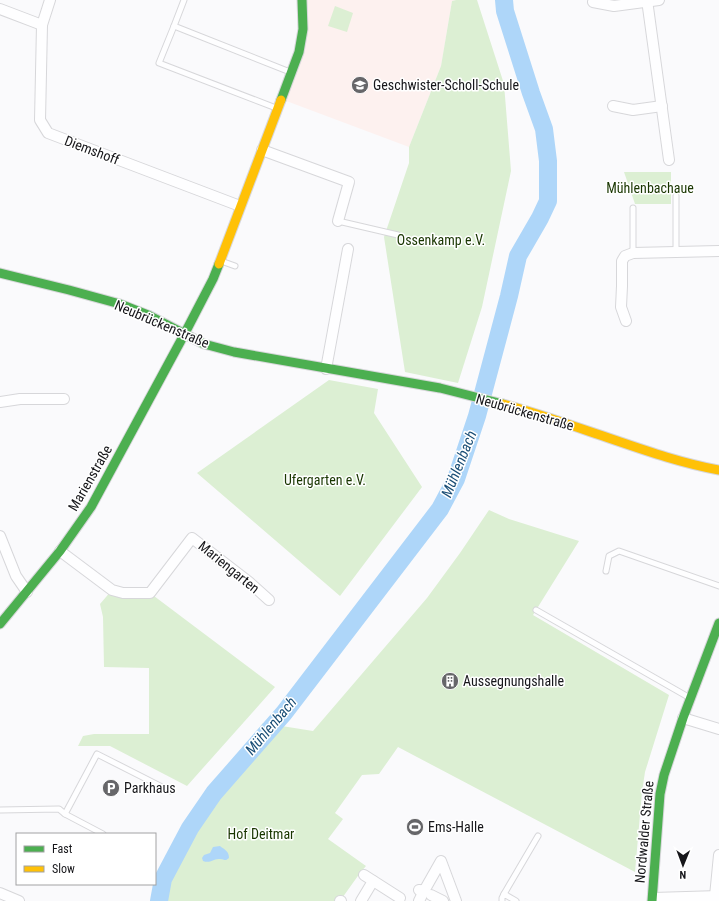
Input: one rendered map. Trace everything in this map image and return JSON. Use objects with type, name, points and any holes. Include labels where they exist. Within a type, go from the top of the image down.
[{"type":"street","name":"Diemshoff","points":[[50,0],[42,25],[40,120],[48,133],[240,206]]},
{"type":"street","points":[[185,333],[213,279],[299,52],[303,29],[302,0]]},
{"type":"street","points":[[593,2],[614,6],[659,0]]},
{"type":"street","points":[[648,1],[669,160]]},
{"type":"street","points":[[0,9],[42,25]]},
{"type":"street","points":[[613,106],[633,110],[662,106]]},
{"type":"street","points":[[262,150],[349,182],[338,221]]},
{"type":"street","points":[[326,369],[348,249]]},
{"type":"street","points":[[626,321],[621,307],[622,261],[625,256],[632,252],[719,251]]},
{"type":"street","name":"Neubrückenstraße","points":[[0,273],[120,304],[148,315],[204,344],[234,352],[460,393],[571,425],[703,468],[719,470]]},
{"type":"street","name":"Marienstraße","points":[[0,624],[60,551],[91,507],[185,333]]},
{"type":"street","points":[[0,402],[20,399],[64,399]]},
{"type":"street","points":[[0,536],[16,576],[27,592]]},
{"type":"street","name":"Mariengarten","points":[[60,551],[112,590],[123,593],[150,593],[192,538],[249,582],[269,600]]},
{"type":"street","name":"Nordwalder Straße","points":[[652,899],[661,788],[664,775],[683,718],[719,622]]},
{"type":"street","points":[[683,718],[719,729]]},
{"type":"street","points":[[652,899],[717,896],[719,855]]},
{"type":"street","points":[[419,901],[441,861],[456,901]]},
{"type":"street","points":[[364,875],[400,898]]},
{"type":"street","points":[[361,901],[374,881]]},
{"type":"street","points":[[425,892],[443,901]]},
{"type":"street","points":[[0,893],[19,901]]},
{"type":"lane","points":[[184,0],[159,63],[278,109]]},
{"type":"lane","points":[[174,26],[291,72]]},
{"type":"lane","points":[[676,196],[676,252]]},
{"type":"lane","points":[[632,252],[633,208]]},
{"type":"lane","points":[[338,221],[398,235]]},
{"type":"lane","points":[[220,261],[234,266]]},
{"type":"lane","points":[[606,571],[609,556],[619,551],[719,586]]},
{"type":"lane","points":[[536,610],[691,698]]},
{"type":"lane","points":[[65,814],[97,754],[170,791]]},
{"type":"lane","points":[[0,810],[58,809],[100,833]]},
{"type":"lane","points":[[502,901],[504,894],[538,836]]},
{"type":"lane","points":[[504,894],[516,901]]},
{"type":"shaded area","name":"Geschwister-Scholl-Schule","points":[[302,0],[456,0],[452,1],[441,66],[409,147],[281,99],[299,52]]},
{"type":"green space","name":"Ossenkamp e.V.","points":[[477,0],[504,84],[511,171],[482,307],[458,383],[405,372],[384,237],[409,163],[409,147],[441,66],[452,1]]},
{"type":"green space","points":[[335,6],[353,13],[347,32],[328,26]]},
{"type":"green space","name":"Mühlenbachaue","points":[[624,172],[671,172],[671,204],[635,204]]},
{"type":"green space","name":"Ufergarten e.V.","points":[[329,380],[378,389],[374,413],[422,487],[340,596],[197,473]]},
{"type":"green space","name":"Hof Deitmar","points":[[489,510],[509,519],[579,541],[533,615],[669,695],[645,772],[635,872],[398,747],[379,774],[362,775],[335,813],[343,819],[328,839],[366,866],[340,901],[155,901],[191,815],[263,723],[313,731],[427,598]]},
{"type":"green space","points":[[112,590],[150,593],[275,687],[187,786],[110,746],[78,746],[83,736],[94,734],[149,734],[149,668],[104,667],[103,617],[100,604]]},
{"type":"water","points":[[220,846],[227,852],[229,858],[225,860],[218,859],[208,862],[203,861],[202,858],[204,855],[210,853],[213,847]]},
{"type":"waterway","name":"Mühlenbach","points":[[159,901],[163,879],[190,828],[214,793],[284,713],[440,509],[456,479],[477,416],[509,296],[518,256],[548,201],[548,161],[544,129],[505,11],[504,0]]},
{"type":"traffic: fast","points":[[281,100],[299,52],[303,29],[302,0]]},
{"type":"traffic: fast","points":[[0,624],[60,551],[91,507],[185,333],[213,279],[219,264]]},
{"type":"traffic: fast","points":[[0,273],[120,304],[148,315],[204,344],[234,352],[440,388],[503,404]]},
{"type":"traffic: fast","points":[[652,901],[660,794],[664,775],[683,718],[719,623]]},
{"type":"traffic: slow","points":[[219,264],[281,100]]},
{"type":"traffic: slow","points":[[503,404],[670,458],[719,470]]},
{"type":"place","name":"Geschwister-Scholl-Schule","points":[[360,85]]},
{"type":"place","name":"Aussegnungshalle","points":[[450,681]]},
{"type":"place","name":"Parkhaus","points":[[111,788]]},
{"type":"place","name":"Ems-Halle","points":[[415,827]]}]
